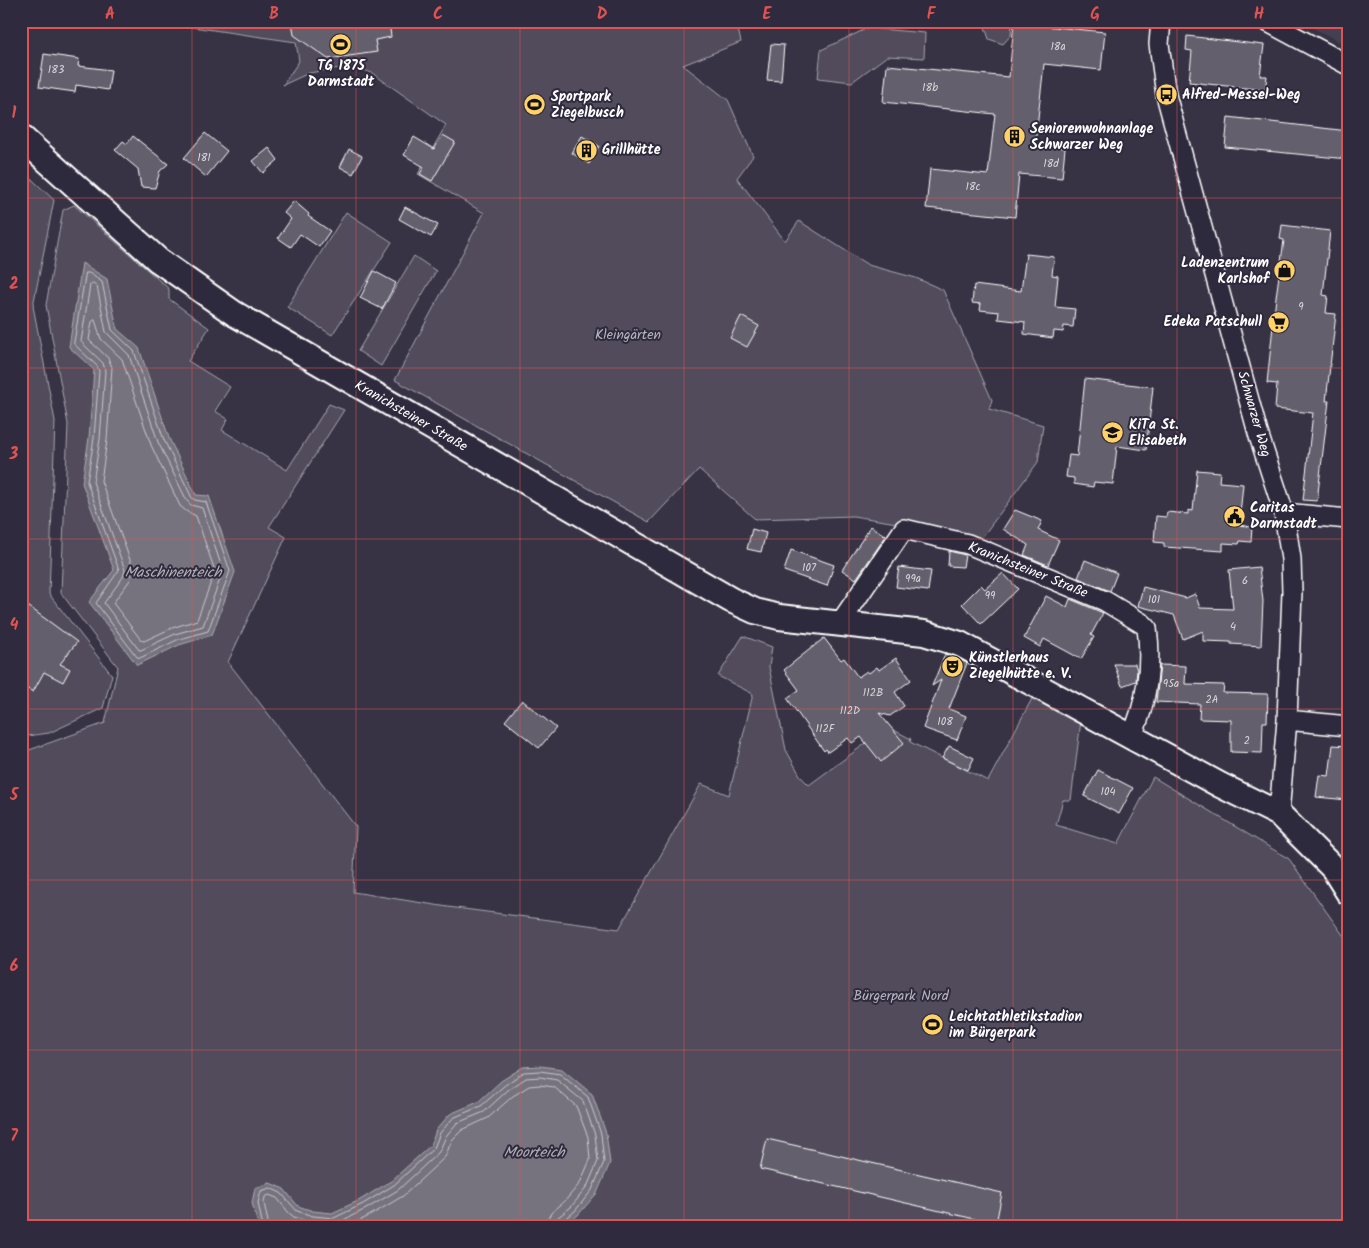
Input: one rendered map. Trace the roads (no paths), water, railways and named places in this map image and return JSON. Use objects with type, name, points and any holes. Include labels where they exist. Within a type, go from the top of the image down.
[{"type":"main road","name":"Kranichsteiner Straße","points":[[21,137],[158,260],[235,314],[731,600],[756,611],[779,617],[924,633],[960,644],[1220,785],[1279,814],[1333,868],[1348,892]]},
{"type":"street","name":"Schwarzer Weg","points":[[1161,21],[1159,44],[1166,95],[1256,423],[1284,513],[1291,558],[1292,592],[1287,720],[1279,814]]},
{"type":"street","points":[[1266,21],[1348,65]]},
{"type":"street","points":[[1284,513],[1348,519]]},
{"type":"street","name":"Kranichsteiner Straße","points":[[840,623],[904,529],[968,544],[1105,601],[1147,628],[1148,680],[1137,724],[1131,737]]},
{"type":"street","points":[[1287,720],[1348,726]]},
{"type":"water","name":"Maschinenteich","points":[[82,263],[107,279],[117,329],[139,348],[169,438],[196,495],[209,496],[235,572],[212,635],[179,645],[137,665],[89,602],[114,570],[82,483],[89,438],[94,370],[69,347]]},
{"type":"water","name":"Moorteich","points":[[540,1066],[562,1069],[592,1094],[606,1133],[610,1163],[597,1193],[578,1215],[563,1227],[259,1227],[252,1203],[255,1188],[270,1183],[284,1189],[298,1206],[313,1211],[332,1213],[360,1200],[391,1181],[431,1145],[436,1130],[450,1114],[478,1102],[501,1081],[523,1067]]},
{"type":"railway","points":[[1344,21],[1348,23]]},
{"type":"place","name":"TG 1875 Darmstadt","points":[[341,44]]},
{"type":"place","name":"Alfred-Messel-Weg","points":[[1166,95]]},
{"type":"place","name":"Sportpark Ziegelbusch","points":[[535,105]]},
{"type":"place","name":"Seniorenwohnanlage Schwarzer Weg","points":[[1014,137]]},
{"type":"place","name":"Grillhütte","points":[[586,150]]},
{"type":"place","name":"Ladenzentrum Karlshof","points":[[1285,271]]},
{"type":"place","name":"Edeka Patschull","points":[[1278,322]]},
{"type":"place","name":"KiTa St. Elisabeth","points":[[1113,433]]},
{"type":"place","name":"Caritas Darmstadt","points":[[1234,516]]},
{"type":"place","name":"Künstlerhaus Ziegelhütte e. V.","points":[[953,666]]},
{"type":"place","name":"Leichtathletikstadion im Bürgerpark","points":[[933,1025]]},
{"type":"park label","name":"Kleingärten","points":[[628,335]]},
{"type":"park label","name":"Bürgerpark Nord","points":[[901,996]]}]
